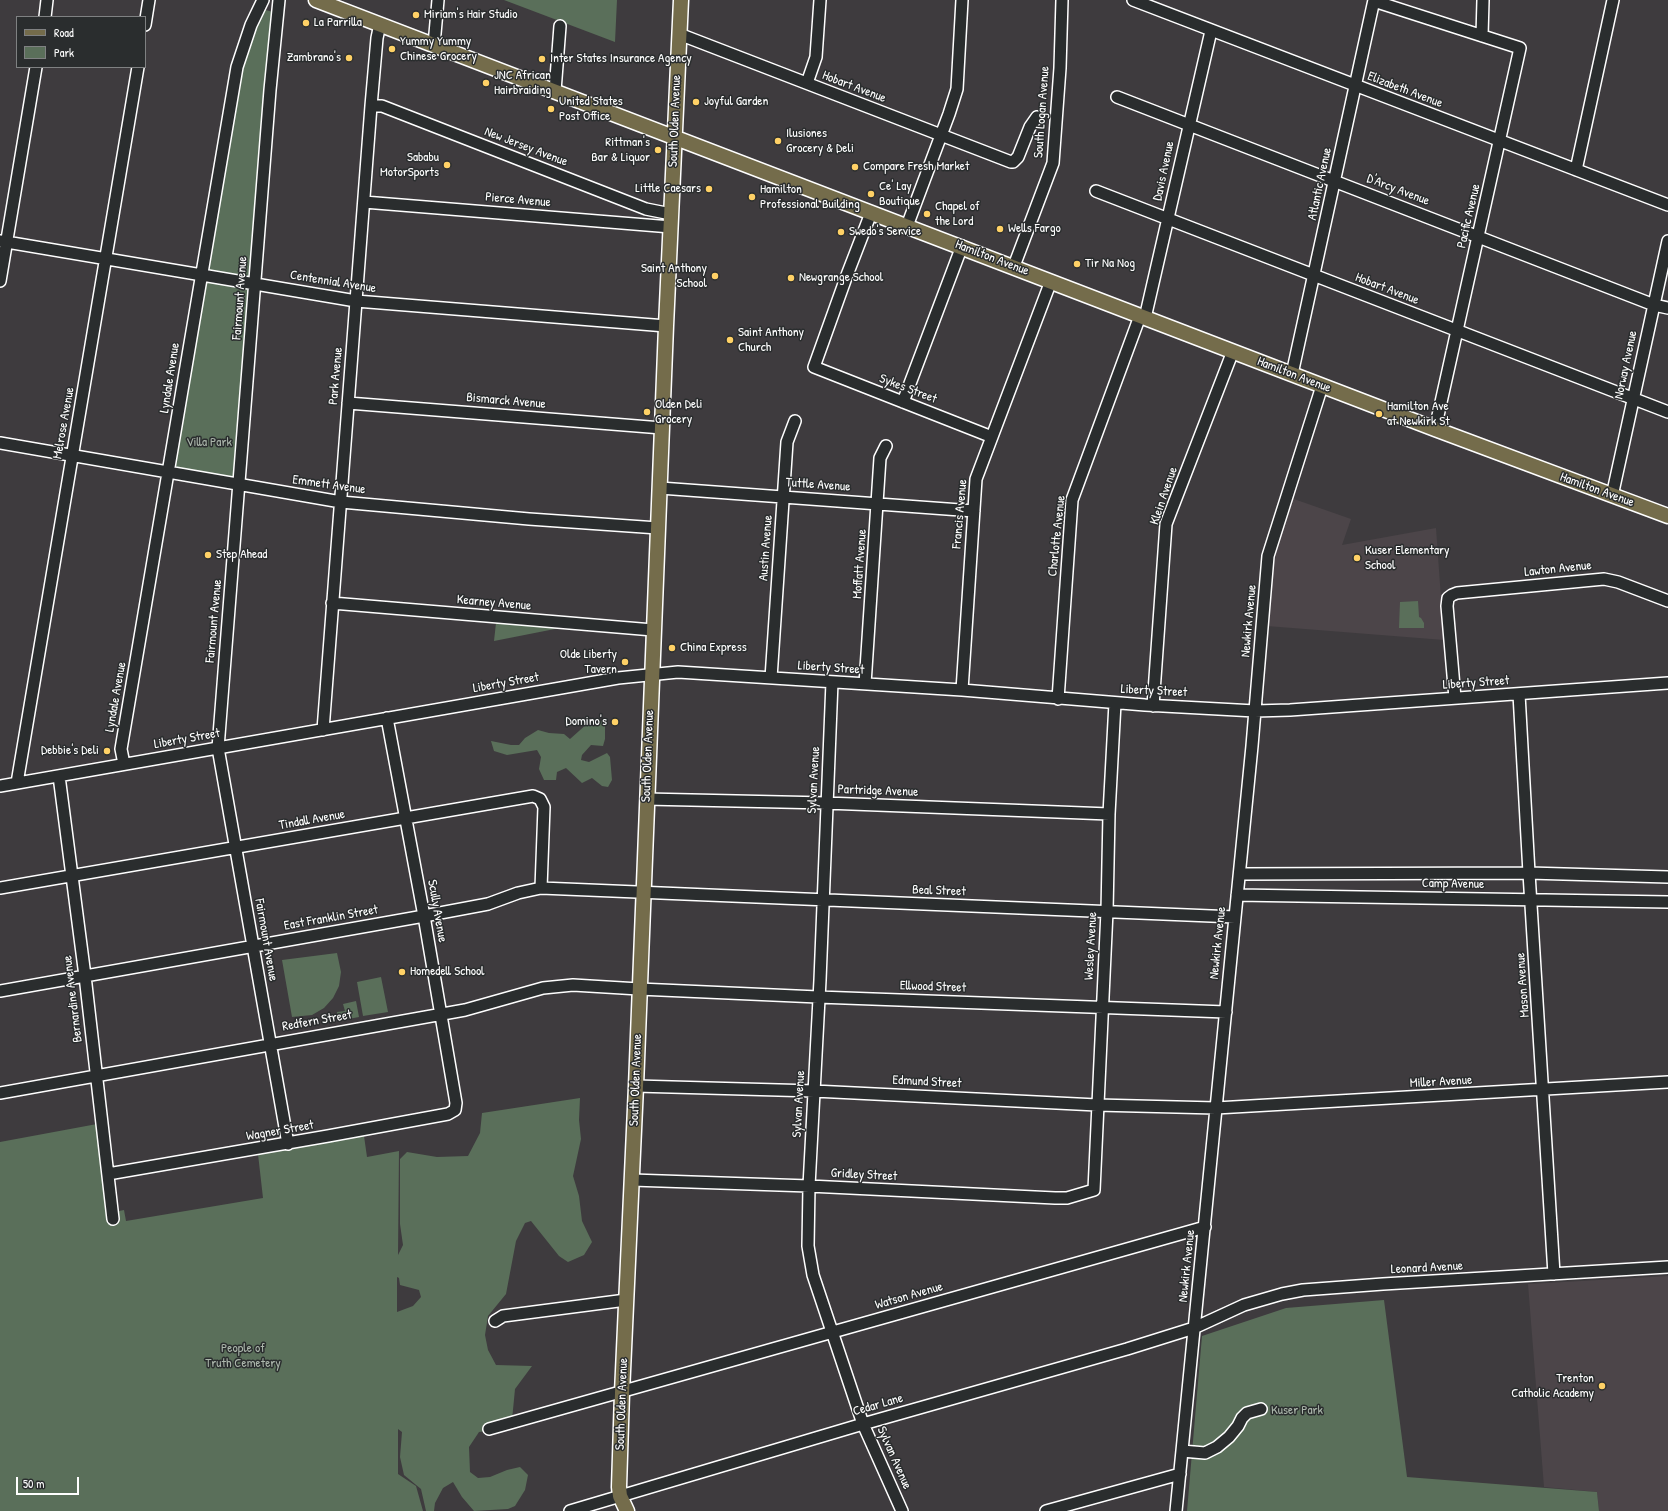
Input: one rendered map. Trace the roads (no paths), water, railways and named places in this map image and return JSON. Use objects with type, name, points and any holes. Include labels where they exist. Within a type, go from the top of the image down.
[{"type":"main road","name":"South Olden Avenue","points":[[627,1511],[620,1496],[619,1487],[622,1393],[636,1086],[651,674],[681,0]]},
{"type":"main road","name":"Hamilton Avenue","points":[[323,1],[871,213],[1014,266],[1322,386],[1668,516]]},
{"type":"street","points":[[44,16],[47,0]]},
{"type":"street","points":[[146,18],[149,0]]},
{"type":"street","name":"Lyndale Avenue","points":[[124,764],[121,749],[237,67],[251,25],[263,0]]},
{"type":"street","name":"Fairmount Avenue","points":[[279,0],[218,748],[288,1144]]},
{"type":"street","points":[[434,45],[438,0]]},
{"type":"street","points":[[807,83],[816,57],[820,0]]},
{"type":"street","points":[[907,226],[958,87],[962,0]]},
{"type":"street","name":"South Logan Avenue","points":[[1014,266],[1054,163],[1062,0]]},
{"type":"street","name":"Elizabeth Avenue","points":[[1133,0],[1668,205]]},
{"type":"street","points":[[1374,0],[1482,36],[1483,0]]},
{"type":"street","name":"Atlantic Avenue","points":[[1292,374],[1374,0]]},
{"type":"street","points":[[1576,170],[1613,0]]},
{"type":"street","name":"Park Avenue","points":[[323,730],[377,38],[380,24]]},
{"type":"street","points":[[555,90],[560,26]]},
{"type":"street","name":"Davis Avenue","points":[[1142,316],[1168,218],[1188,124],[1211,31]]},
{"type":"street","name":"Hobart Avenue","points":[[679,34],[1011,162],[1018,157]]},
{"type":"street","name":"Pacific Avenue","points":[[1435,429],[1520,48],[1482,36]]},
{"type":"street","points":[[0,281],[4,241],[36,68]]},
{"type":"street","name":"Melrose Avenue","points":[[18,783],[138,68]]},
{"type":"street","name":"D'Arcy Avenue","points":[[1117,97],[1654,305],[1668,308]]},
{"type":"street","name":"New Jersey Avenue","points":[[372,106],[382,106],[656,212],[671,220]]},
{"type":"street","name":"South Logan Avenue","points":[[1018,157],[1030,127],[1037,117]]},
{"type":"street","name":"Hobart Avenue","points":[[1096,191],[1668,412]]},
{"type":"street","name":"Pierce Avenue","points":[[364,202],[630,223],[671,220]]},
{"type":"street","points":[[630,223],[638,215],[640,209],[638,206]]},
{"type":"street","name":"Sykes Street","points":[[871,213],[814,368],[992,437]]},
{"type":"street","name":"Norway Avenue","points":[[1612,496],[1668,240]]},
{"type":"street","name":"Centennial Avenue","points":[[4,241],[356,300],[666,326]]},
{"type":"street","points":[[903,402],[962,246]]},
{"type":"street","name":"Francis Avenue","points":[[962,690],[976,479],[1051,281]]},
{"type":"street","name":"Charlotte Avenue","points":[[1058,699],[1072,500],[1142,316]]},
{"type":"street","name":"Klein Avenue","points":[[1153,706],[1166,524],[1233,351]]},
{"type":"street","name":"Newkirk Avenue","points":[[1176,1511],[1240,874],[1268,556],[1322,386]]},
{"type":"street","name":"Bismarck Avenue","points":[[348,403],[662,428]]},
{"type":"street","name":"Austin Avenue","points":[[771,678],[787,442],[795,421]]},
{"type":"street","name":"Emmett Avenue","points":[[0,443],[341,502],[529,519],[658,528]]},
{"type":"street","name":"Moffatt Avenue","points":[[865,684],[881,455],[886,446]]},
{"type":"street","name":"Tuttle Avenue","points":[[660,488],[974,511]]},
{"type":"street","name":"Lawton Avenue","points":[[1455,698],[1447,606],[1448,598],[1457,593],[1604,579],[1618,582],[1668,601]]},
{"type":"street","name":"Kearney Avenue","points":[[332,603],[653,630]]},
{"type":"street","name":"Liberty Street","points":[[0,786],[612,679],[678,672],[962,690],[1153,706],[1255,711],[1290,710],[1668,683]]},
{"type":"street","name":"Sylvan Avenue","points":[[832,682],[809,1186],[809,1262],[863,1424],[902,1511]]},
{"type":"street","name":"Mason Avenue","points":[[1519,694],[1554,1274]]},
{"type":"street","name":"Wesley Avenue","points":[[1094,1190],[1107,911],[1109,814],[1115,703]]},
{"type":"street","name":"Scully Avenue","points":[[387,718],[424,916],[456,1103],[455,1110]]},
{"type":"street","name":"Bernardine Avenue","points":[[59,776],[85,976],[113,1219]]},
{"type":"street","name":"Tindall Avenue","points":[[0,888],[533,796],[540,799],[544,807],[541,888]]},
{"type":"street","name":"Partridge Avenue","points":[[646,799],[1109,814]]},
{"type":"street","name":"Camp Avenue","points":[[1240,874],[1529,872],[1668,877]]},
{"type":"street","name":"East Franklin Street","points":[[0,991],[488,904],[518,892],[541,888],[642,893]]},
{"type":"street","name":"Beal Street","points":[[642,893],[1235,917]]},
{"type":"street","name":"Camp Avenue","points":[[1237,895],[1668,902]]},
{"type":"street","name":"Redfern Street","points":[[0,1093],[465,1010],[543,988],[573,985],[639,989]]},
{"type":"street","name":"Ellwood Street","points":[[639,989],[1226,1012]]},
{"type":"street","name":"Miller Avenue","points":[[1216,1108],[1668,1082]]},
{"type":"street","name":"Edmund Street","points":[[636,1086],[814,1091],[1216,1108]]},
{"type":"street","name":"Wagner Street","points":[[108,1174],[288,1144],[448,1114],[455,1110]]},
{"type":"street","name":"Gridley Street","points":[[632,1180],[809,1186],[1055,1198],[1067,1198],[1094,1190]]},
{"type":"street","name":"Watson Avenue","points":[[488,1429],[622,1393],[1205,1227]]},
{"type":"street","name":"Leonard Avenue","points":[[1194,1328],[1244,1306],[1267,1298],[1303,1290],[1668,1267]]},
{"type":"street","points":[[495,1321],[508,1315],[626,1300]]},
{"type":"street","name":"Cedar Lane","points":[[570,1511],[1194,1328]]},
{"type":"street","points":[[1182,1451],[1205,1453],[1217,1448],[1229,1437],[1247,1413],[1261,1409]]},
{"type":"street","points":[[1046,1511],[1180,1474]]},
{"type":"place","name":"Miriam's Hair Studio","points":[[416,15]]},
{"type":"place","name":"La Parrilla","points":[[306,23]]},
{"type":"place","name":"Yummy Yummy Chinese Grocery","points":[[392,49]]},
{"type":"place","name":"Zambrano's","points":[[349,58]]},
{"type":"place","name":"Inter States Insurance Agency","points":[[542,59]]},
{"type":"place","name":"JNC African Hairbraiding","points":[[486,83]]},
{"type":"place","name":"Joyful Garden","points":[[696,102]]},
{"type":"place","name":"United States Post Office","points":[[551,109]]},
{"type":"place","name":"Ilusiones Grocery & Deli","points":[[778,141]]},
{"type":"place","name":"Rittman's Bar & Liquor","points":[[658,150]]},
{"type":"place","name":"Sababu MotorSports","points":[[447,165]]},
{"type":"place","name":"Compare Fresh Market","points":[[855,167]]},
{"type":"place","name":"Little Caesars","points":[[709,189]]},
{"type":"place","name":"Ce' Lay Boutique","points":[[871,194]]},
{"type":"place","name":"Hamilton Professional Building","points":[[752,197]]},
{"type":"place","name":"Chapel of the Lord","points":[[927,214]]},
{"type":"place","name":"Wells Fargo","points":[[1000,229]]},
{"type":"place","name":"Swedo's Service","points":[[841,232]]},
{"type":"place","name":"Tir Na Nog","points":[[1077,264]]},
{"type":"place","name":"Saint Anthony School","points":[[715,276]]},
{"type":"place","name":"Newgrange School","points":[[791,278]]},
{"type":"place","name":"Saint Anthony Church","points":[[730,340]]},
{"type":"place","name":"Olden Deli Grocery","points":[[647,412]]},
{"type":"place","name":"Hamilton Ave at Newkirk St","points":[[1379,414]]},
{"type":"place","name":"Step Ahead","points":[[208,555]]},
{"type":"place","name":"Kuser Elementary School","points":[[1357,558]]},
{"type":"place","name":"China Express","points":[[672,648]]},
{"type":"place","name":"Olde Liberty Tavern","points":[[625,662]]},
{"type":"place","name":"Domino's","points":[[615,722]]},
{"type":"place","name":"Debbie's Deli","points":[[107,751]]},
{"type":"place","name":"Homedell School","points":[[402,972]]},
{"type":"place","name":"Trenton Catholic Academy","points":[[1602,1386]]},
{"type":"park label","name":"Villa Park","points":[[209,443]]},
{"type":"park label","name":"People of Truth Cemetery","points":[[243,1356]]},
{"type":"park label","name":"Kuser Park","points":[[1297,1411]]}]
